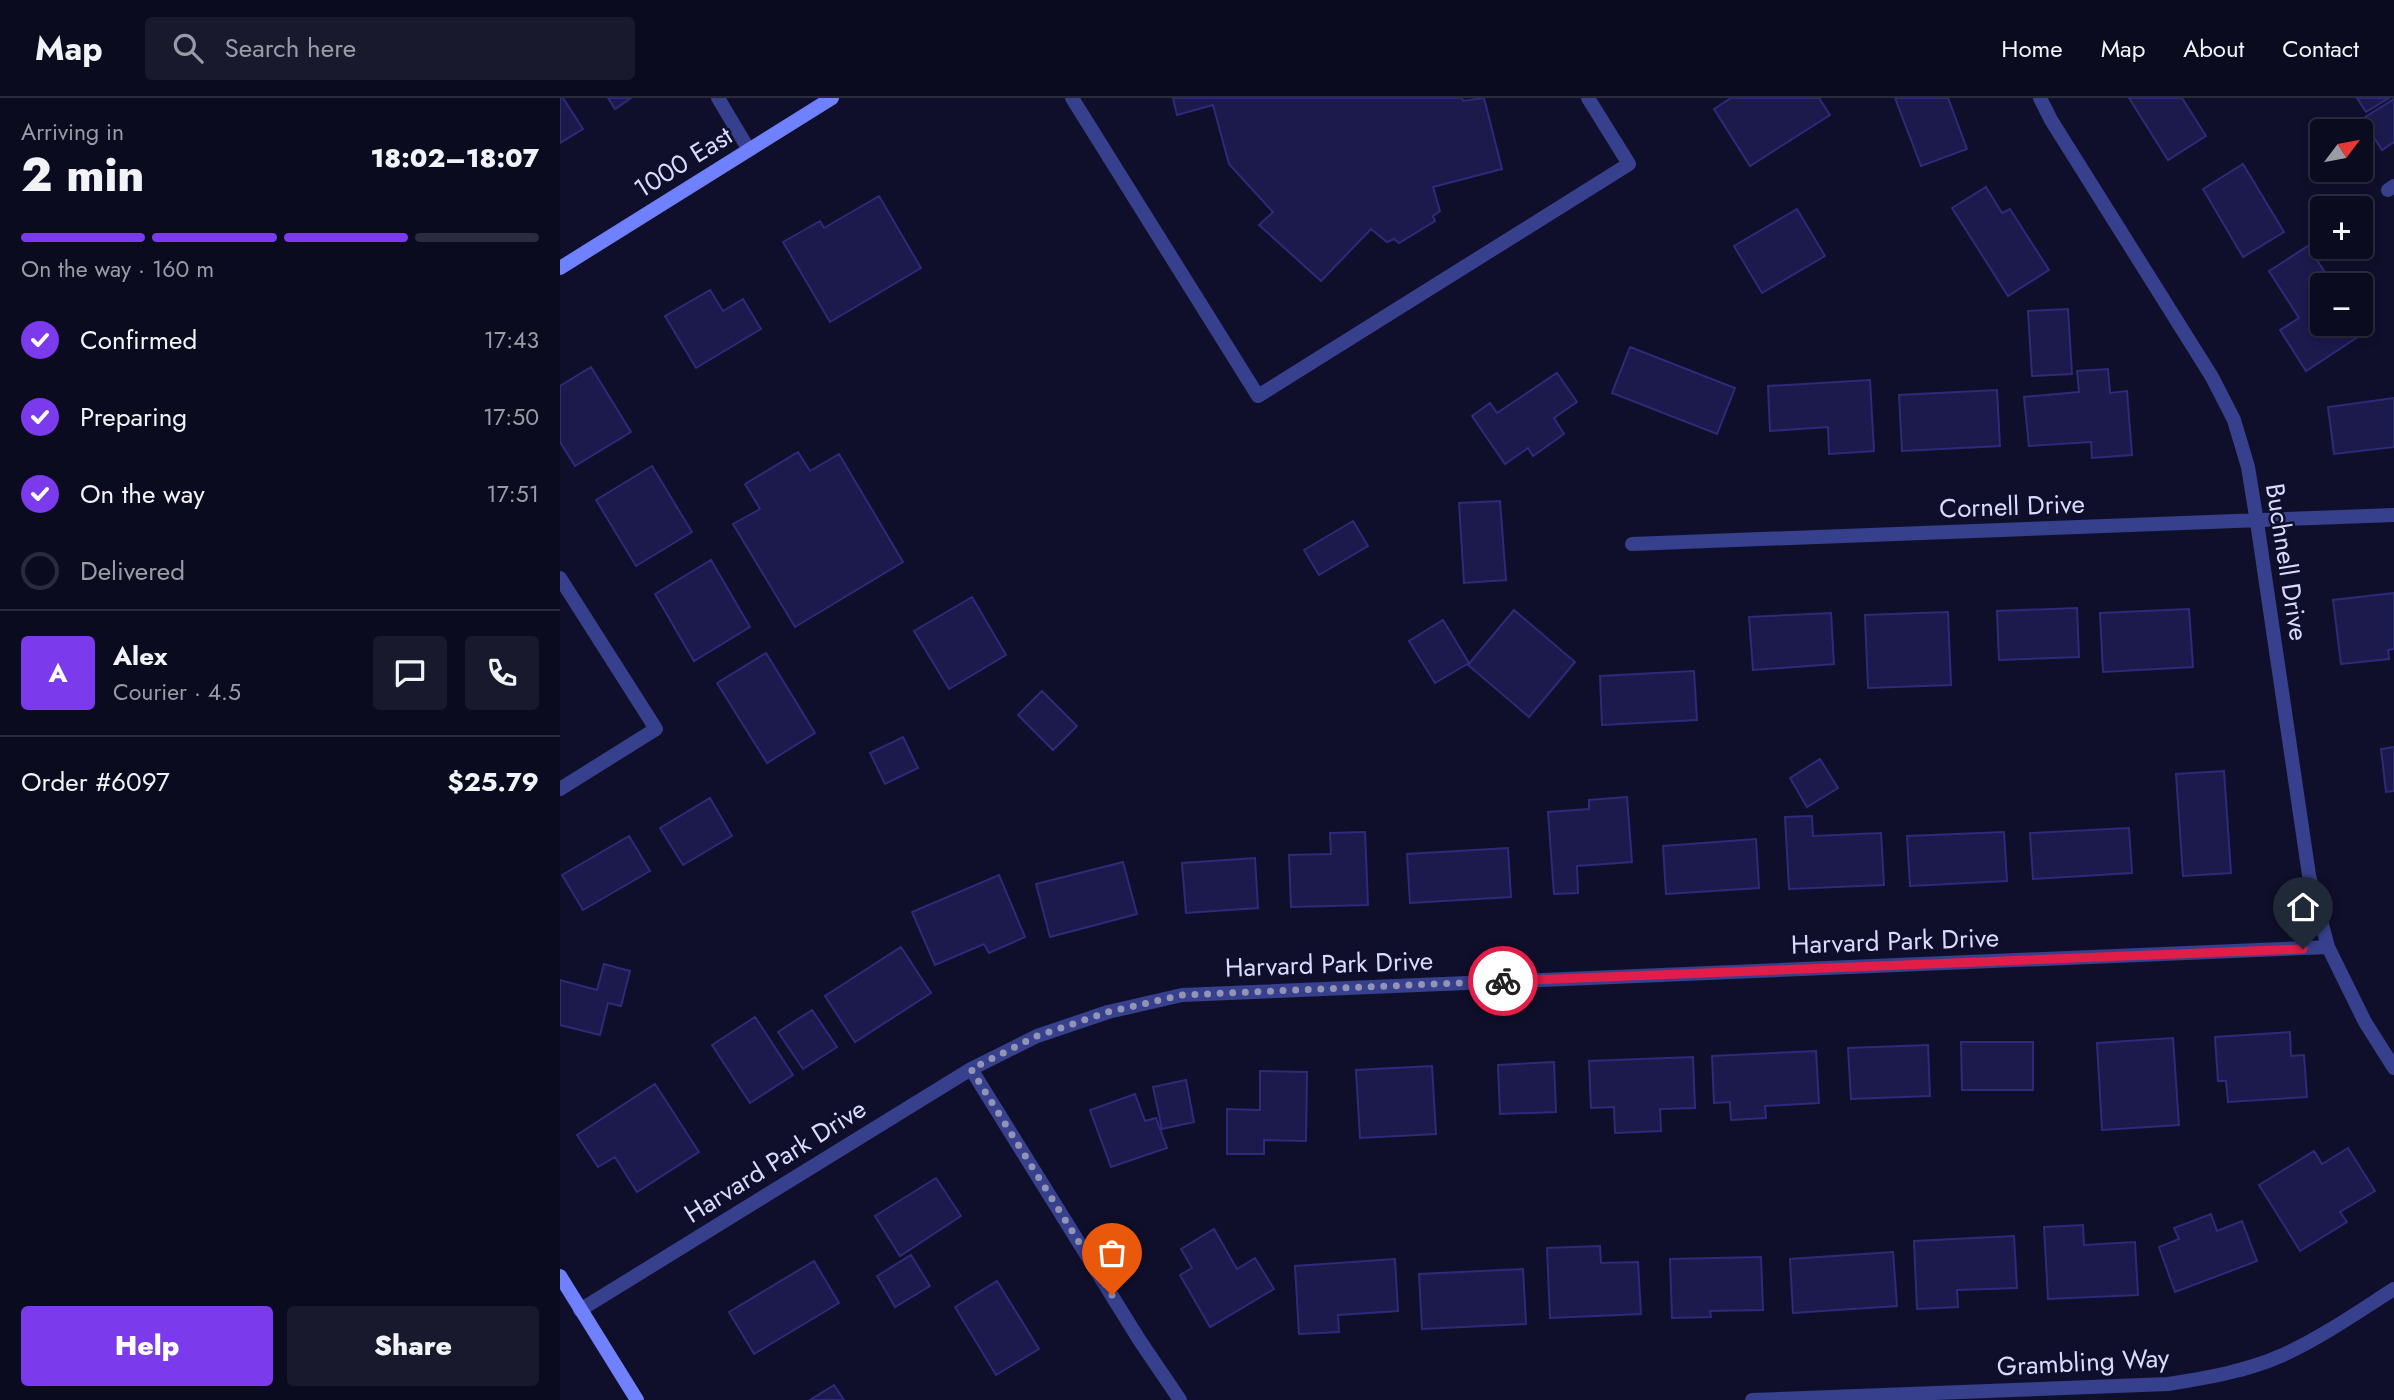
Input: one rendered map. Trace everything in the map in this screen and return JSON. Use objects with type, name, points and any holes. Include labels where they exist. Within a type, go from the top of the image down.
[{"type":"street","points":[[718,98],[748,150]]},
{"type":"street","name":"1000 East","points":[[560,268],[832,98]]},
{"type":"street","points":[[1072,98],[1258,396],[1629,164],[1588,98]]},
{"type":"street","name":"Buchnell Drive","points":[[2040,98],[2051,120],[2213,377],[2234,420],[2248,467],[2309,875],[2329,947],[2365,1022],[2394,1068]]},
{"type":"street","name":"Cornell Drive","points":[[1632,544],[2394,515]]},
{"type":"street","points":[[560,578],[656,729],[560,789]]},
{"type":"street","name":"Harvard Park Drive","points":[[580,1310],[971,1069],[1037,1036],[1108,1012],[1182,995],[2329,947]]},
{"type":"street","points":[[971,1069],[1140,1341],[1180,1400]]},
{"type":"street","points":[[560,1276],[637,1400]]},
{"type":"street","name":"Grambling Way","points":[[1752,1400],[2154,1384],[2207,1378],[2245,1369],[2282,1355],[2316,1338],[2394,1289]]},
{"type":"building","points":[[560,98],[563,98],[583,129],[560,143]]},
{"type":"building","points":[[608,98],[631,98],[615,109]]},
{"type":"building","points":[[1173,98],[1462,98],[1463,101],[1484,98],[1502,169],[1433,187],[1440,211],[1433,216],[1435,221],[1399,243],[1394,239],[1387,242],[1371,229],[1321,281],[1259,225],[1273,212],[1229,164],[1213,105],[1177,115]]},
{"type":"building","points":[[1731,98],[1819,98],[1830,115],[1750,166],[1714,109]]},
{"type":"building","points":[[1895,98],[1948,98],[1967,149],[1921,166]]},
{"type":"building","points":[[2129,98],[2182,98],[2206,136],[2168,160]]},
{"type":"building","points":[[2357,98],[2389,98],[2366,112]]},
{"type":"building","points":[[2394,99],[2394,142],[2382,150],[2373,136],[2373,119],[2362,119]]},
{"type":"building","points":[[2243,164],[2284,232],[2243,257],[2203,189]]},
{"type":"building","points":[[1986,187],[2002,213],[2010,209],[2049,270],[2008,296],[1952,208]]},
{"type":"building","points":[[879,196],[921,268],[830,322],[783,242],[820,221],[824,228]]},
{"type":"building","points":[[1797,209],[1825,256],[1762,293],[1734,246]]},
{"type":"building","points":[[2308,246],[2310,259],[2316,259],[2325,273],[2310,273],[2310,336],[2359,336],[2306,371],[2280,330],[2299,318],[2269,271]]},
{"type":"building","points":[[710,290],[723,311],[743,299],[761,329],[696,368],[665,316]]},
{"type":"building","points":[[2068,309],[2072,374],[2032,376],[2028,311]]},
{"type":"building","points":[[1630,347],[1735,388],[1717,434],[1612,393]]},
{"type":"building","points":[[591,367],[631,432],[575,466],[560,442],[560,386]]},
{"type":"building","points":[[2108,369],[2110,393],[2127,391],[2132,455],[2092,458],[2091,442],[2029,446],[2024,397],[2079,392],[2077,371]]},
{"type":"building","points":[[1557,373],[1577,402],[1554,418],[1564,434],[1533,456],[1528,448],[1505,464],[1472,416],[1490,403],[1497,413]]},
{"type":"building","points":[[1870,380],[1874,451],[1829,454],[1828,427],[1770,431],[1768,386]]},
{"type":"building","points":[[1997,390],[2000,446],[1902,451],[1899,395]]},
{"type":"building","points":[[2394,398],[2394,447],[2334,454],[2328,407]]},
{"type":"building","points":[[798,452],[810,471],[839,454],[903,562],[795,627],[733,524],[760,509],[745,484]]},
{"type":"building","points":[[652,466],[692,532],[636,566],[596,500]]},
{"type":"building","points":[[1500,501],[1506,580],[1464,583],[1459,503]]},
{"type":"building","points":[[1353,521],[1368,546],[1319,575],[1304,550]]},
{"type":"building","points":[[711,560],[750,627],[694,661],[655,594]]},
{"type":"building","points":[[2394,593],[2394,649],[2388,650],[2389,659],[2341,664],[2333,600]]},
{"type":"building","points":[[972,597],[1006,655],[949,689],[914,631]]},
{"type":"building","points":[[2077,608],[2079,657],[1999,660],[1997,611]]},
{"type":"building","points":[[2189,609],[2193,667],[2103,672],[2100,613]]},
{"type":"building","points":[[1514,610],[1575,662],[1529,717],[1468,665]]},
{"type":"building","points":[[1948,612],[1951,685],[1868,688],[1865,615]]},
{"type":"building","points":[[1831,613],[1834,664],[1753,670],[1749,617]]},
{"type":"building","points":[[1443,620],[1469,663],[1435,683],[1409,641]]},
{"type":"building","points":[[766,653],[815,733],[767,763],[717,683]]},
{"type":"building","points":[[1694,671],[1697,720],[1602,725],[1600,676]]},
{"type":"building","points":[[1042,691],[1077,726],[1053,750],[1018,715]]},
{"type":"building","points":[[903,737],[918,768],[885,784],[870,753]]},
{"type":"building","points":[[2394,747],[2394,791],[2386,792],[2381,749]]},
{"type":"building","points":[[1820,759],[1838,788],[1807,807],[1790,778]]},
{"type":"building","points":[[2224,771],[2231,873],[2183,876],[2176,774]]},
{"type":"building","points":[[1627,797],[1632,862],[1577,866],[1578,893],[1554,894],[1548,812],[1589,809],[1589,800]]},
{"type":"building","points":[[710,798],[732,836],[683,865],[660,828]]},
{"type":"building","points":[[1812,816],[1813,836],[1881,833],[1884,885],[1789,889],[1785,817]]},
{"type":"building","points":[[2129,828],[2132,873],[2033,879],[2030,833]]},
{"type":"building","points":[[1365,832],[1368,905],[1291,907],[1289,855],[1331,854],[1330,833]]},
{"type":"building","points":[[2004,832],[2007,881],[1910,886],[1907,836]]},
{"type":"building","points":[[629,836],[650,871],[583,910],[562,875]]},
{"type":"building","points":[[1756,839],[1759,888],[1666,894],[1663,846]]},
{"type":"building","points":[[1508,848],[1511,897],[1410,903],[1407,854]]},
{"type":"building","points":[[1255,858],[1258,908],[1186,913],[1182,863]]},
{"type":"building","points":[[1123,862],[1137,914],[1050,937],[1036,884]]},
{"type":"building","points":[[999,875],[1025,937],[989,953],[984,944],[935,965],[912,912]]},
{"type":"building","points":[[901,947],[931,993],[855,1042],[825,996]]},
{"type":"building","points":[[604,964],[630,971],[621,1006],[608,1003],[600,1035],[560,1025],[560,980],[597,990]]},
{"type":"building","points":[[812,1010],[837,1047],[803,1069],[778,1032]]},
{"type":"building","points":[[755,1017],[793,1075],[750,1103],[712,1045]]},
{"type":"building","points":[[2290,1032],[2291,1056],[2304,1055],[2307,1097],[2228,1102],[2226,1081],[2218,1081],[2215,1037]]},
{"type":"building","points":[[2173,1038],[2179,1125],[2102,1130],[2097,1043]]},
{"type":"building","points":[[1961,1042],[2033,1042],[2033,1090],[1962,1090]]},
{"type":"building","points":[[1928,1045],[1930,1096],[1851,1099],[1848,1048]]},
{"type":"building","points":[[1816,1051],[1819,1103],[1765,1106],[1766,1118],[1731,1120],[1730,1102],[1714,1103],[1712,1056]]},
{"type":"building","points":[[1693,1057],[1695,1108],[1660,1109],[1661,1131],[1615,1133],[1614,1107],[1591,1108],[1589,1061]]},
{"type":"building","points":[[1554,1062],[1556,1112],[1500,1114],[1498,1065]]},
{"type":"building","points":[[1432,1066],[1436,1134],[1360,1138],[1356,1070]]},
{"type":"building","points":[[1260,1071],[1307,1072],[1306,1141],[1264,1140],[1264,1154],[1227,1154],[1227,1109],[1260,1110]]},
{"type":"building","points":[[1186,1080],[1194,1122],[1162,1129],[1153,1087]]},
{"type":"building","points":[[655,1084],[699,1152],[637,1192],[615,1157],[598,1167],[577,1135]]},
{"type":"building","points":[[1135,1094],[1145,1121],[1156,1118],[1167,1148],[1111,1167],[1090,1110]]},
{"type":"building","points":[[2348,1148],[2375,1191],[2340,1212],[2347,1222],[2300,1251],[2259,1185],[2314,1151],[2322,1164]]},
{"type":"building","points":[[936,1178],[961,1216],[900,1256],[875,1216]]},
{"type":"building","points":[[2211,1214],[2217,1231],[2242,1221],[2257,1261],[2175,1292],[2159,1247],[2179,1239],[2174,1228]]},
{"type":"building","points":[[2083,1225],[2084,1245],[2135,1242],[2138,1295],[2048,1299],[2044,1227]]},
{"type":"building","points":[[1214,1229],[1237,1269],[1255,1258],[1274,1289],[1210,1327],[1180,1275],[1192,1268],[1181,1249]]},
{"type":"building","points":[[2014,1236],[2017,1288],[1957,1290],[1958,1307],[1917,1309],[1914,1241]]},
{"type":"building","points":[[1600,1246],[1601,1263],[1638,1262],[1641,1314],[1550,1318],[1547,1248]]},
{"type":"building","points":[[1893,1252],[1897,1306],[1793,1313],[1790,1259]]},
{"type":"building","points":[[911,1255],[930,1286],[895,1307],[877,1276]]},
{"type":"building","points":[[1761,1257],[1763,1310],[1710,1311],[1711,1317],[1672,1318],[1670,1259]]},
{"type":"building","points":[[1395,1259],[1398,1311],[1338,1315],[1339,1332],[1299,1334],[1295,1266]]},
{"type":"building","points":[[814,1261],[839,1303],[754,1354],[729,1312]]},
{"type":"building","points":[[1523,1269],[1526,1324],[1422,1329],[1419,1274]]},
{"type":"building","points":[[997,1281],[1039,1349],[996,1375],[955,1307]]},
{"type":"building","points":[[834,1385],[844,1400],[810,1400]]},
{"type":"way so far","points":[[1112,1295],[971,1069],[1037,1036],[1108,1012],[1182,995],[1503,981]]},
{"type":"route","points":[[1503,981],[2303,949]]}]
